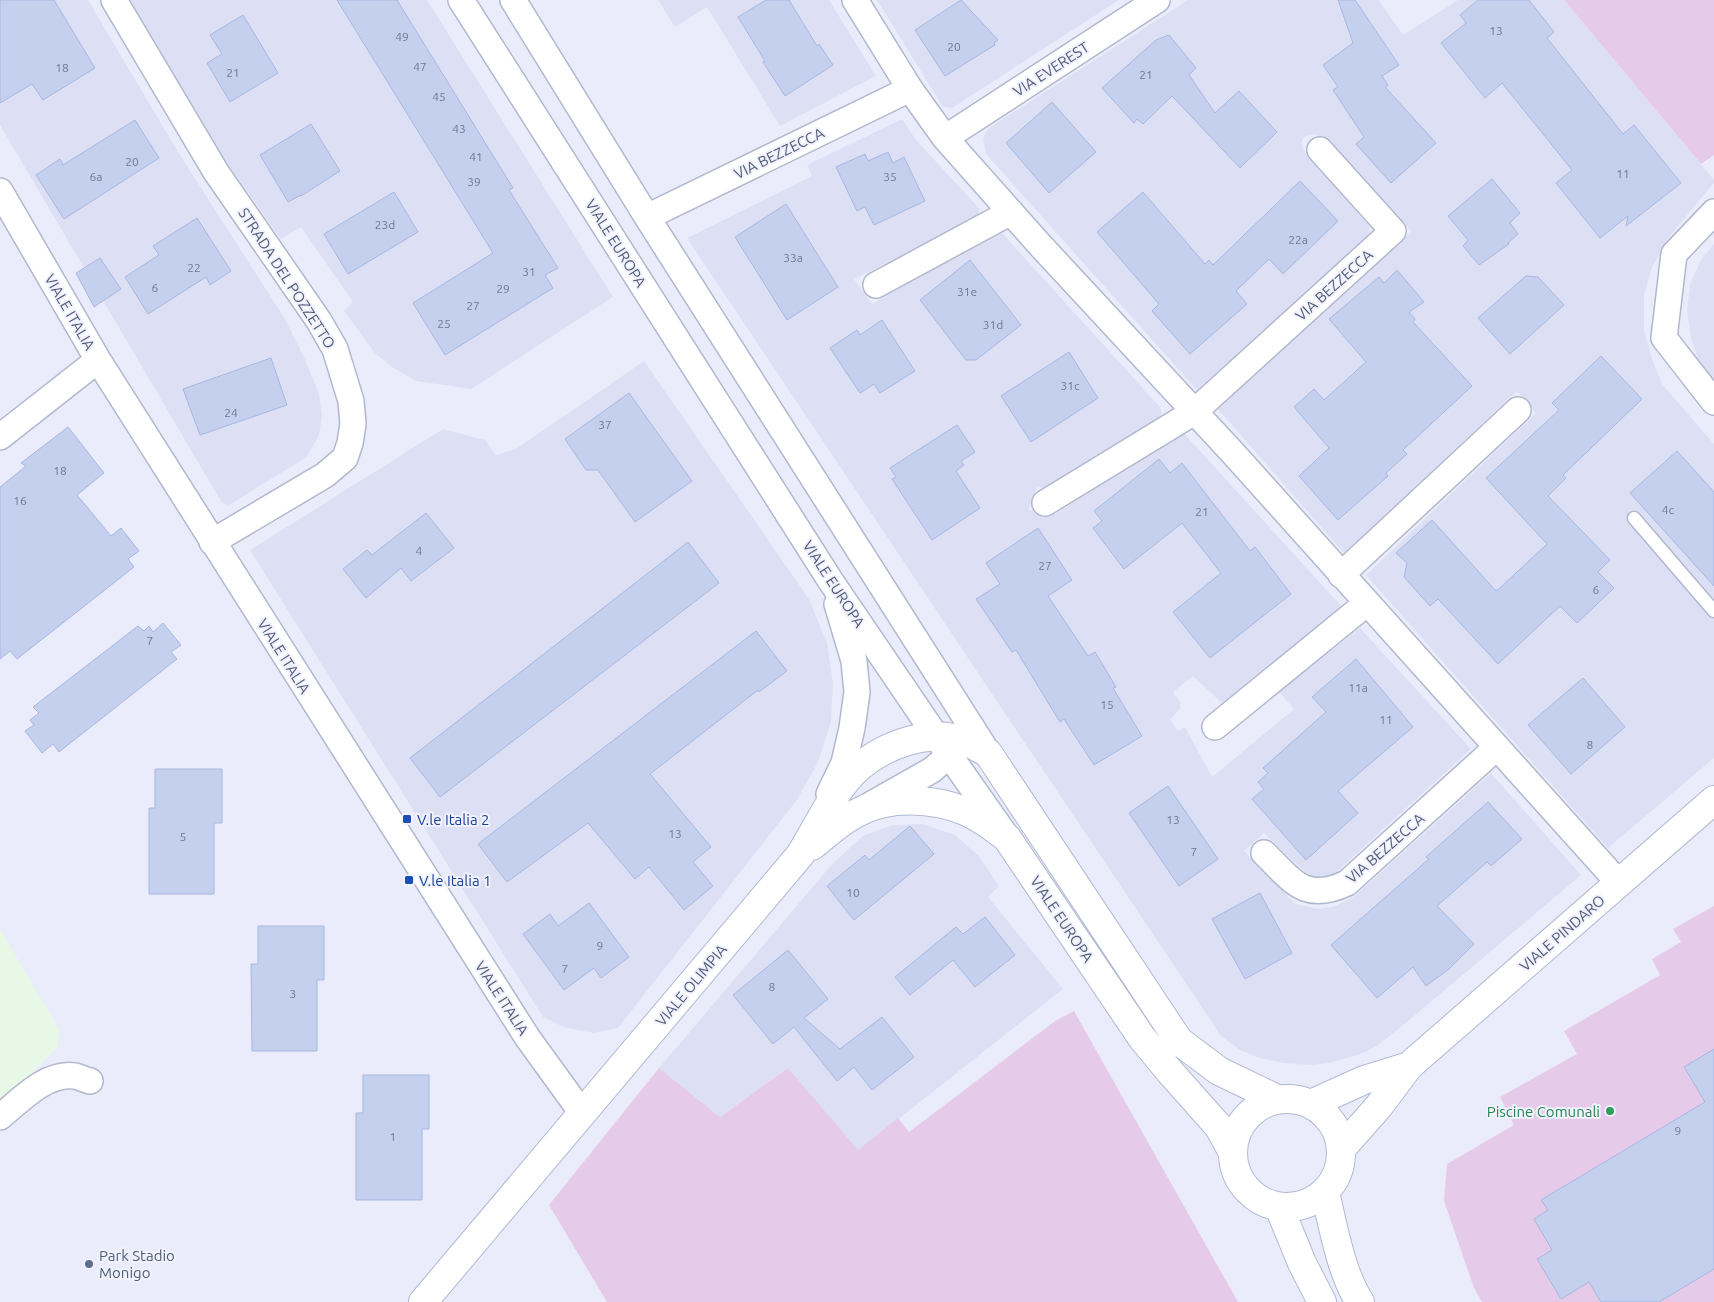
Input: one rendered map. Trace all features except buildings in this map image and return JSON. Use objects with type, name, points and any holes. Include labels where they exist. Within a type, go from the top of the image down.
[{"type":"street","name":"STRADA DEL POZZETTO","points":[[114,0],[216,172],[318,320],[334,348],[351,401],[354,424],[345,458],[317,480],[212,542]]},
{"type":"street","name":"VIALE EUROPA","points":[[461,0],[830,580],[947,744],[1007,838],[1142,1038],[1219,1127],[1232,1151]]},
{"type":"street","name":"VIALE EUROPA","points":[[513,0],[647,217],[988,753],[1179,1041],[1219,1071],[1277,1099]]},
{"type":"street","points":[[855,0],[910,89],[945,138],[1232,452],[1619,883]]},
{"type":"street","name":"VIA EVEREST","points":[[945,138],[1158,0]]},
{"type":"street","name":"VIA BEZZECCA","points":[[647,217],[910,89]]},
{"type":"street","name":"VIA BEZZECCA","points":[[1045,503],[1194,412],[1393,231],[1320,150]]},
{"type":"street","name":"VIALE ITALIA","points":[[0,191],[98,360],[212,542],[527,1037],[582,1113]]},
{"type":"street","points":[[876,285],[1011,212]]},
{"type":"street","points":[[1714,212],[1674,254],[1664,338],[1714,402]]},
{"type":"street","points":[[0,437],[98,360]]},
{"type":"street","points":[[1341,575],[1518,410]]},
{"type":"street","points":[[800,855],[844,762],[852,728],[857,692],[854,661],[830,580]]},
{"type":"street","points":[[1215,727],[1367,603]]},
{"type":"street","points":[[800,855],[858,812],[932,770],[947,744],[962,724],[962,711]]},
{"type":"street","points":[[947,744],[962,740],[988,753]]},
{"type":"street","name":"VIALE OLIMPIA","points":[[423,1302],[800,855],[838,792],[857,769],[878,755],[906,741],[947,744]]},
{"type":"street","name":"VIA BEZZECCA","points":[[1264,853],[1299,887],[1314,891],[1331,890],[1347,883],[1497,748]]},
{"type":"street","name":"VIALE PINDARO","points":[[1342,1148],[1379,1106],[1409,1066],[1714,800]]},
{"type":"street","points":[[858,812],[885,802],[943,805],[965,811],[986,822],[1007,838]]},
{"type":"street","name":"VIALE PINDARO","points":[[1311,1104],[1364,1080],[1409,1066]]},
{"type":"street","points":[[0,1117],[45,1082],[61,1077],[74,1076],[90,1082]]},
{"type":"street","name":"VIALE EUROPA","points":[[1277,1099],[1295,1099],[1311,1104],[1326,1115],[1336,1130],[1342,1148],[1340,1164],[1335,1179],[1325,1192],[1312,1202],[1296,1207],[1279,1207],[1264,1202],[1250,1194],[1236,1174],[1232,1151],[1235,1133],[1245,1117],[1260,1105],[1277,1099]]},
{"type":"street","points":[[1325,1192],[1337,1243],[1353,1291],[1360,1302]]},
{"type":"street","points":[[1279,1207],[1302,1263],[1322,1302]]},
{"type":"lane","points":[[1634,518],[1714,611]]},
{"type":"shaded area","points":[[0,0],[88,0],[178,152],[285,319],[304,357],[319,394],[322,416],[319,435],[307,457],[229,505],[222,503],[0,125]]},
{"type":"shaded area","points":[[130,0],[427,0],[613,297],[471,389],[416,381],[392,367],[375,353],[344,311],[353,302],[301,227],[281,239],[223,157]]},
{"type":"shaded area","points":[[658,0],[829,0],[876,76],[780,126],[707,7],[675,27]]},
{"type":"shaded area","points":[[877,0],[1119,0],[952,108],[943,107]]},
{"type":"shaded area","points":[[1188,0],[1379,0],[1403,35],[1458,0],[1564,0],[1714,180],[1714,183],[1668,238],[1651,270],[1644,296],[1644,330],[1652,359],[1662,384],[1714,444],[1714,758],[1608,848],[1366,575],[1536,413],[1517,391],[1344,553],[1218,409],[1412,232],[1328,139],[1314,134],[1304,137],[1301,143],[1307,156],[1369,226],[1370,235],[1197,390],[986,154],[983,138],[989,128]]},
{"type":"shaded area","points":[[1564,0],[1714,0],[1714,155],[1701,164]]},
{"type":"shaded area","points":[[902,119],[916,140],[979,208],[979,218],[854,279],[872,304],[896,289],[1002,233],[1160,407],[1162,413],[1159,418],[1053,491],[1037,487],[1028,510],[1056,514],[1182,431],[1342,607],[1223,704],[1193,676],[1173,692],[1180,702],[1180,709],[1170,720],[1178,731],[1185,727],[1212,777],[1294,709],[1279,692],[1360,628],[1471,749],[1332,876],[1315,879],[1307,874],[1264,833],[1244,851],[1295,904],[1320,909],[1336,906],[1356,895],[1491,773],[1581,875],[1377,1046],[1363,1053],[1330,1063],[1310,1065],[1284,1063],[1259,1058],[1240,1050],[1221,1036],[687,238],[812,176],[807,165]]},
{"type":"shaded area","points":[[1714,244],[1714,378],[1703,373],[1691,338],[1687,310],[1690,284],[1701,260]]},
{"type":"shaded area","points":[[644,361],[809,599],[827,643],[833,683],[831,722],[818,762],[797,800],[618,1028],[594,1033],[566,1028],[543,1017],[250,550],[443,429],[485,440],[496,455],[516,449]]},
{"type":"shaded area","points":[[923,824],[955,835],[979,856],[999,886],[988,897],[1063,989],[858,1151],[788,1068],[720,1117],[659,1068],[833,863],[863,836],[892,825]]},
{"type":"shaded area","name":"Piscine Comunali","points":[[1714,906],[1714,1302],[1482,1302],[1474,1288],[1444,1201],[1447,1164],[1514,1125],[1500,1097],[1577,1054],[1564,1031],[1660,975],[1652,959],[1681,942],[1673,929]]},
{"type":"shaded area","points":[[0,929],[60,1031],[57,1048],[14,1093],[0,1104]]},
{"type":"shaded area","points":[[1074,1011],[1238,1302],[607,1302],[549,1205],[659,1068],[720,1117],[788,1068],[858,1150],[898,1118],[909,1132],[1055,1021]]},
{"type":"place","name":"V.le Italia 2","points":[[407,819]]},
{"type":"place","name":"V.le Italia 1","points":[[409,880]]},
{"type":"place","name":"Piscine Comunali","points":[[1610,1111]]},
{"type":"place","name":"Park Stadio Monigo","points":[[89,1264]]}]
